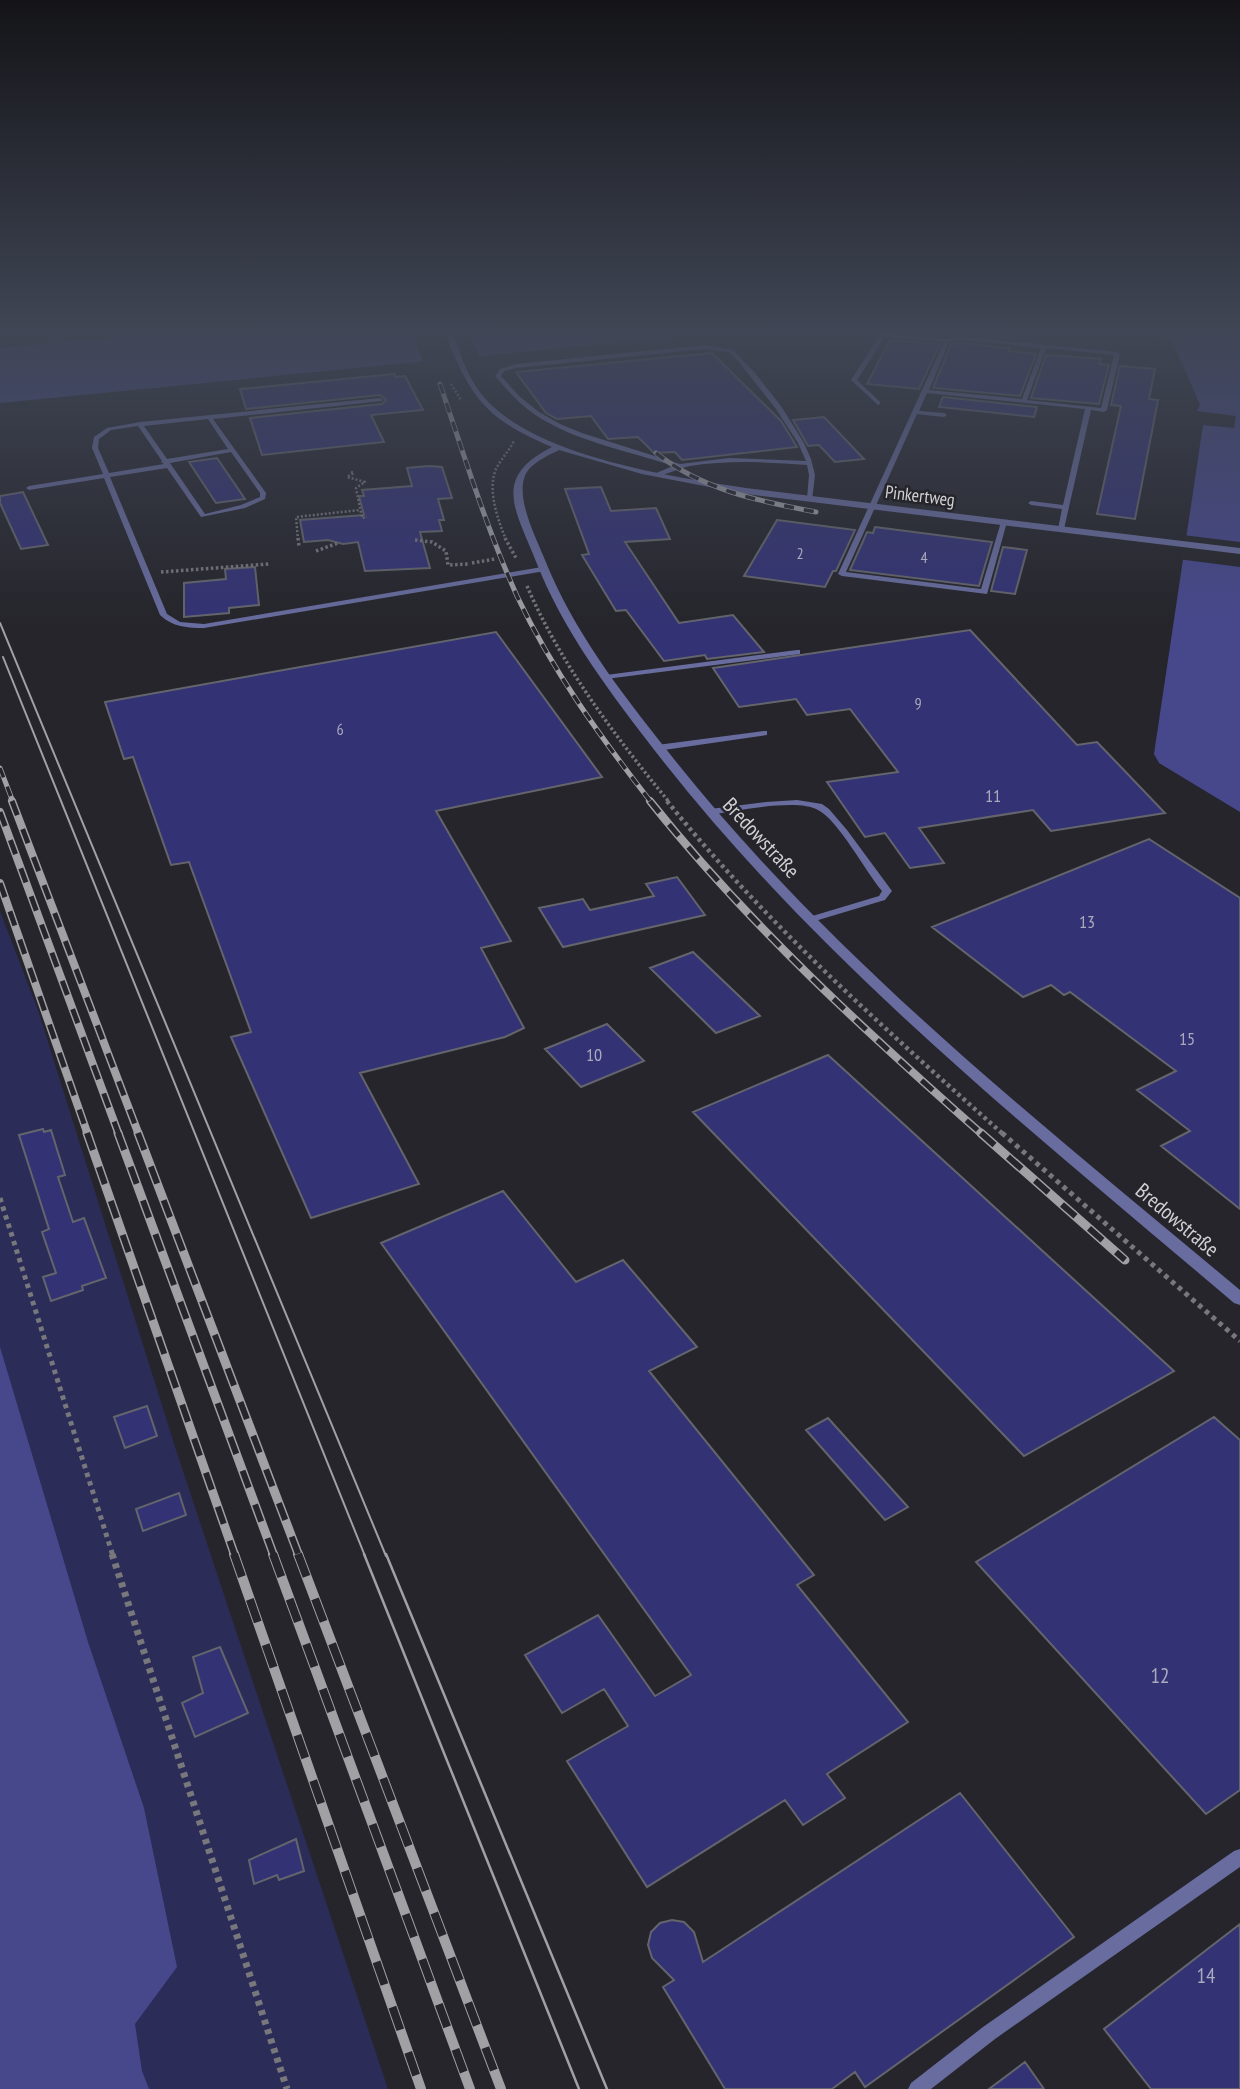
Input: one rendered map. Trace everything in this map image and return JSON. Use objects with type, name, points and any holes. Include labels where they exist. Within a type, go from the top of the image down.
[{"type":"street","points":[[526,429],[559,447]]},
{"type":"street","name":"Pinkertweg","points":[[559,447],[701,484],[1240,551]]},
{"type":"street","name":"Bredowstraße","points":[[559,447],[528,463],[522,470],[517,484],[518,501],[542,569],[606,677],[657,748],[710,812],[892,1000],[1240,1299]]},
{"type":"lane","points":[[108,429],[96,438],[95,448],[142,556],[164,615],[176,623],[193,626],[542,569]]},
{"type":"lane","points":[[143,429],[203,516],[257,503],[263,498],[263,493],[218,429]]},
{"type":"lane","points":[[565,429],[677,465],[771,461],[808,463]]},
{"type":"lane","points":[[792,429],[812,471],[810,499]]},
{"type":"lane","points":[[907,429],[842,574],[984,592],[1004,522]]},
{"type":"lane","points":[[1061,529],[1083,429]]},
{"type":"lane","points":[[29,488],[232,450]]},
{"type":"lane","points":[[656,474],[677,465]]},
{"type":"lane","points":[[1031,503],[1066,507]]},
{"type":"lane","points":[[606,677],[797,652]]},
{"type":"lane","points":[[657,748],[764,733]]},
{"type":"lane","points":[[710,812],[753,806],[807,804],[819,805],[831,814],[870,872],[887,891],[882,898],[811,919]]},
{"type":"lane","points":[[917,2089],[989,2033],[1240,1857]]},
{"type":"path","points":[[501,525],[494,503],[494,476],[514,440]]},
{"type":"path","points":[[351,472],[354,473],[347,477],[365,482],[356,488],[362,518],[367,517]]},
{"type":"path","points":[[299,546],[296,517],[360,510]]},
{"type":"path","points":[[415,540],[432,542],[446,551],[448,565],[471,564],[476,579]]},
{"type":"path","points":[[316,551],[338,543]]},
{"type":"path","points":[[164,572],[269,564]]},
{"type":"path","points":[[0,1198],[97,1508],[287,2089]]},
{"type":"shaded area","points":[[1202,429],[1240,429],[1240,812],[1159,763],[1154,754]]},
{"type":"shaded area","points":[[0,911],[38,1010],[177,1453],[388,2089],[0,2089]]},
{"type":"shaded area","points":[[0,1347],[88,1642],[144,1808],[177,1967],[135,2024],[142,2071],[149,2089],[0,2089]]},
{"type":"pier","points":[[1183,535],[1240,542],[1240,567],[1178,559]]},
{"type":"building","points":[[254,429],[378,429],[384,442],[262,455]]},
{"type":"building","points":[[601,429],[786,429],[797,447],[682,460],[675,452],[654,453],[638,437],[608,439]]},
{"type":"building","points":[[798,429],[836,429],[864,459],[835,462],[819,445],[808,446]]},
{"type":"building","points":[[1116,429],[1152,429],[1135,519],[1097,514]]},
{"type":"building","points":[[217,458],[245,499],[216,503],[189,462]]},
{"type":"building","points":[[442,467],[452,498],[438,499],[444,520],[439,520],[442,531],[420,532],[430,568],[365,571],[358,542],[304,542],[300,520],[364,515],[359,496],[364,496],[362,490],[412,486],[407,468]]},
{"type":"building","points":[[601,487],[611,511],[656,508],[670,539],[625,542],[679,623],[733,615],[764,652],[707,659],[705,655],[664,661],[626,610],[616,611],[582,555],[589,554],[565,489]]},
{"type":"building","points":[[23,492],[48,545],[21,549],[0,503],[0,496]]},
{"type":"building","points":[[777,520],[855,530],[836,571],[833,571],[825,587],[744,576]]},
{"type":"building","points":[[875,527],[992,542],[979,586],[850,570],[867,532],[873,533]]},
{"type":"building","points":[[1003,547],[1027,550],[1015,594],[991,591]]},
{"type":"building","points":[[255,567],[259,605],[229,608],[229,613],[184,617],[184,583],[226,579],[225,569]]},
{"type":"building","points":[[970,630],[1077,745],[1097,742],[1165,813],[1051,831],[1033,810],[919,828],[944,863],[910,868],[885,833],[865,837],[827,782],[898,772],[850,709],[807,715],[796,699],[739,707],[713,668]]},
{"type":"building","points":[[496,632],[602,777],[436,811],[511,941],[481,948],[524,1028],[505,1037],[360,1073],[419,1184],[311,1218],[231,1037],[251,1032],[189,862],[171,865],[133,757],[124,759],[105,702]]},
{"type":"building","points":[[1149,839],[1240,898],[1240,1209],[1161,1146],[1190,1131],[1137,1090],[1176,1071],[1070,992],[1064,995],[1051,985],[1023,997],[932,927]]},
{"type":"building","points":[[677,877],[705,915],[563,947],[539,908],[583,899],[590,910],[654,896],[646,884]]},
{"type":"building","points":[[693,952],[760,1016],[716,1033],[650,968]]},
{"type":"building","points":[[607,1024],[644,1061],[581,1087],[545,1049]]},
{"type":"building","points":[[828,1055],[1174,1371],[1024,1456],[693,1112]]},
{"type":"building","points":[[43,1129],[44,1132],[51,1130],[65,1175],[58,1177],[73,1222],[84,1218],[106,1278],[82,1286],[83,1290],[51,1301],[43,1277],[56,1273],[42,1232],[49,1229],[19,1135]]},
{"type":"building","points":[[503,1191],[576,1282],[623,1260],[697,1347],[649,1371],[814,1575],[797,1585],[908,1722],[827,1774],[845,1798],[803,1825],[785,1800],[647,1887],[567,1761],[628,1726],[604,1689],[562,1713],[525,1655],[598,1615],[655,1696],[691,1675],[381,1243]]},
{"type":"building","points":[[147,1406],[157,1436],[125,1448],[114,1417]]},
{"type":"building","points":[[1214,1417],[1240,1440],[1240,1790],[1206,1814],[976,1562]]},
{"type":"building","points":[[828,1418],[908,1507],[885,1520],[806,1430]]},
{"type":"building","points":[[179,1493],[186,1515],[143,1531],[136,1509]]},
{"type":"building","points":[[220,1647],[248,1713],[195,1737],[182,1703],[203,1693],[193,1657]]},
{"type":"building","points":[[960,1793],[1074,1937],[865,2087],[855,2072],[832,2089],[725,2089],[663,1987],[674,1980],[652,1958],[648,1945],[651,1932],[660,1923],[672,1920],[684,1922],[694,1932],[703,1962]]},
{"type":"building","points":[[296,1839],[304,1871],[279,1880],[277,1875],[254,1884],[249,1860]]},
{"type":"building","points":[[1240,1924],[1240,2089],[1151,2089],[1104,2029]]},
{"type":"building","points":[[1025,2062],[1044,2089],[989,2089]]},
{"type":"tram line","points":[[0,623],[386,1556]]},
{"type":"tram line","points":[[3,657],[365,1556]]},
{"type":"tram line","points":[[364,1554],[579,2089]]},
{"type":"tram line","points":[[386,1554],[607,2089]]},
{"type":"railway","points":[[455,429],[495,544],[531,623],[578,703],[651,802]]},
{"type":"railway","points":[[656,453],[674,466],[712,485],[752,498],[816,512]]},
{"type":"railway","points":[[0,768],[13,802]]},
{"type":"railway","points":[[12,801],[139,1135]]},
{"type":"railway","points":[[650,801],[767,933],[895,1056],[983,1135]]},
{"type":"railway","points":[[0,812],[119,1135]]},
{"type":"railway","points":[[0,883],[88,1135]]},
{"type":"railway","points":[[87,1133],[235,1556]]},
{"type":"railway","points":[[118,1133],[274,1556]]},
{"type":"railway","points":[[138,1133],[299,1556]]},
{"type":"railway","points":[[981,1133],[1125,1260]]},
{"type":"railway","points":[[234,1554],[421,2089]]},
{"type":"railway","points":[[273,1554],[470,2089]]},
{"type":"railway","points":[[298,1554],[501,2089]]}]
